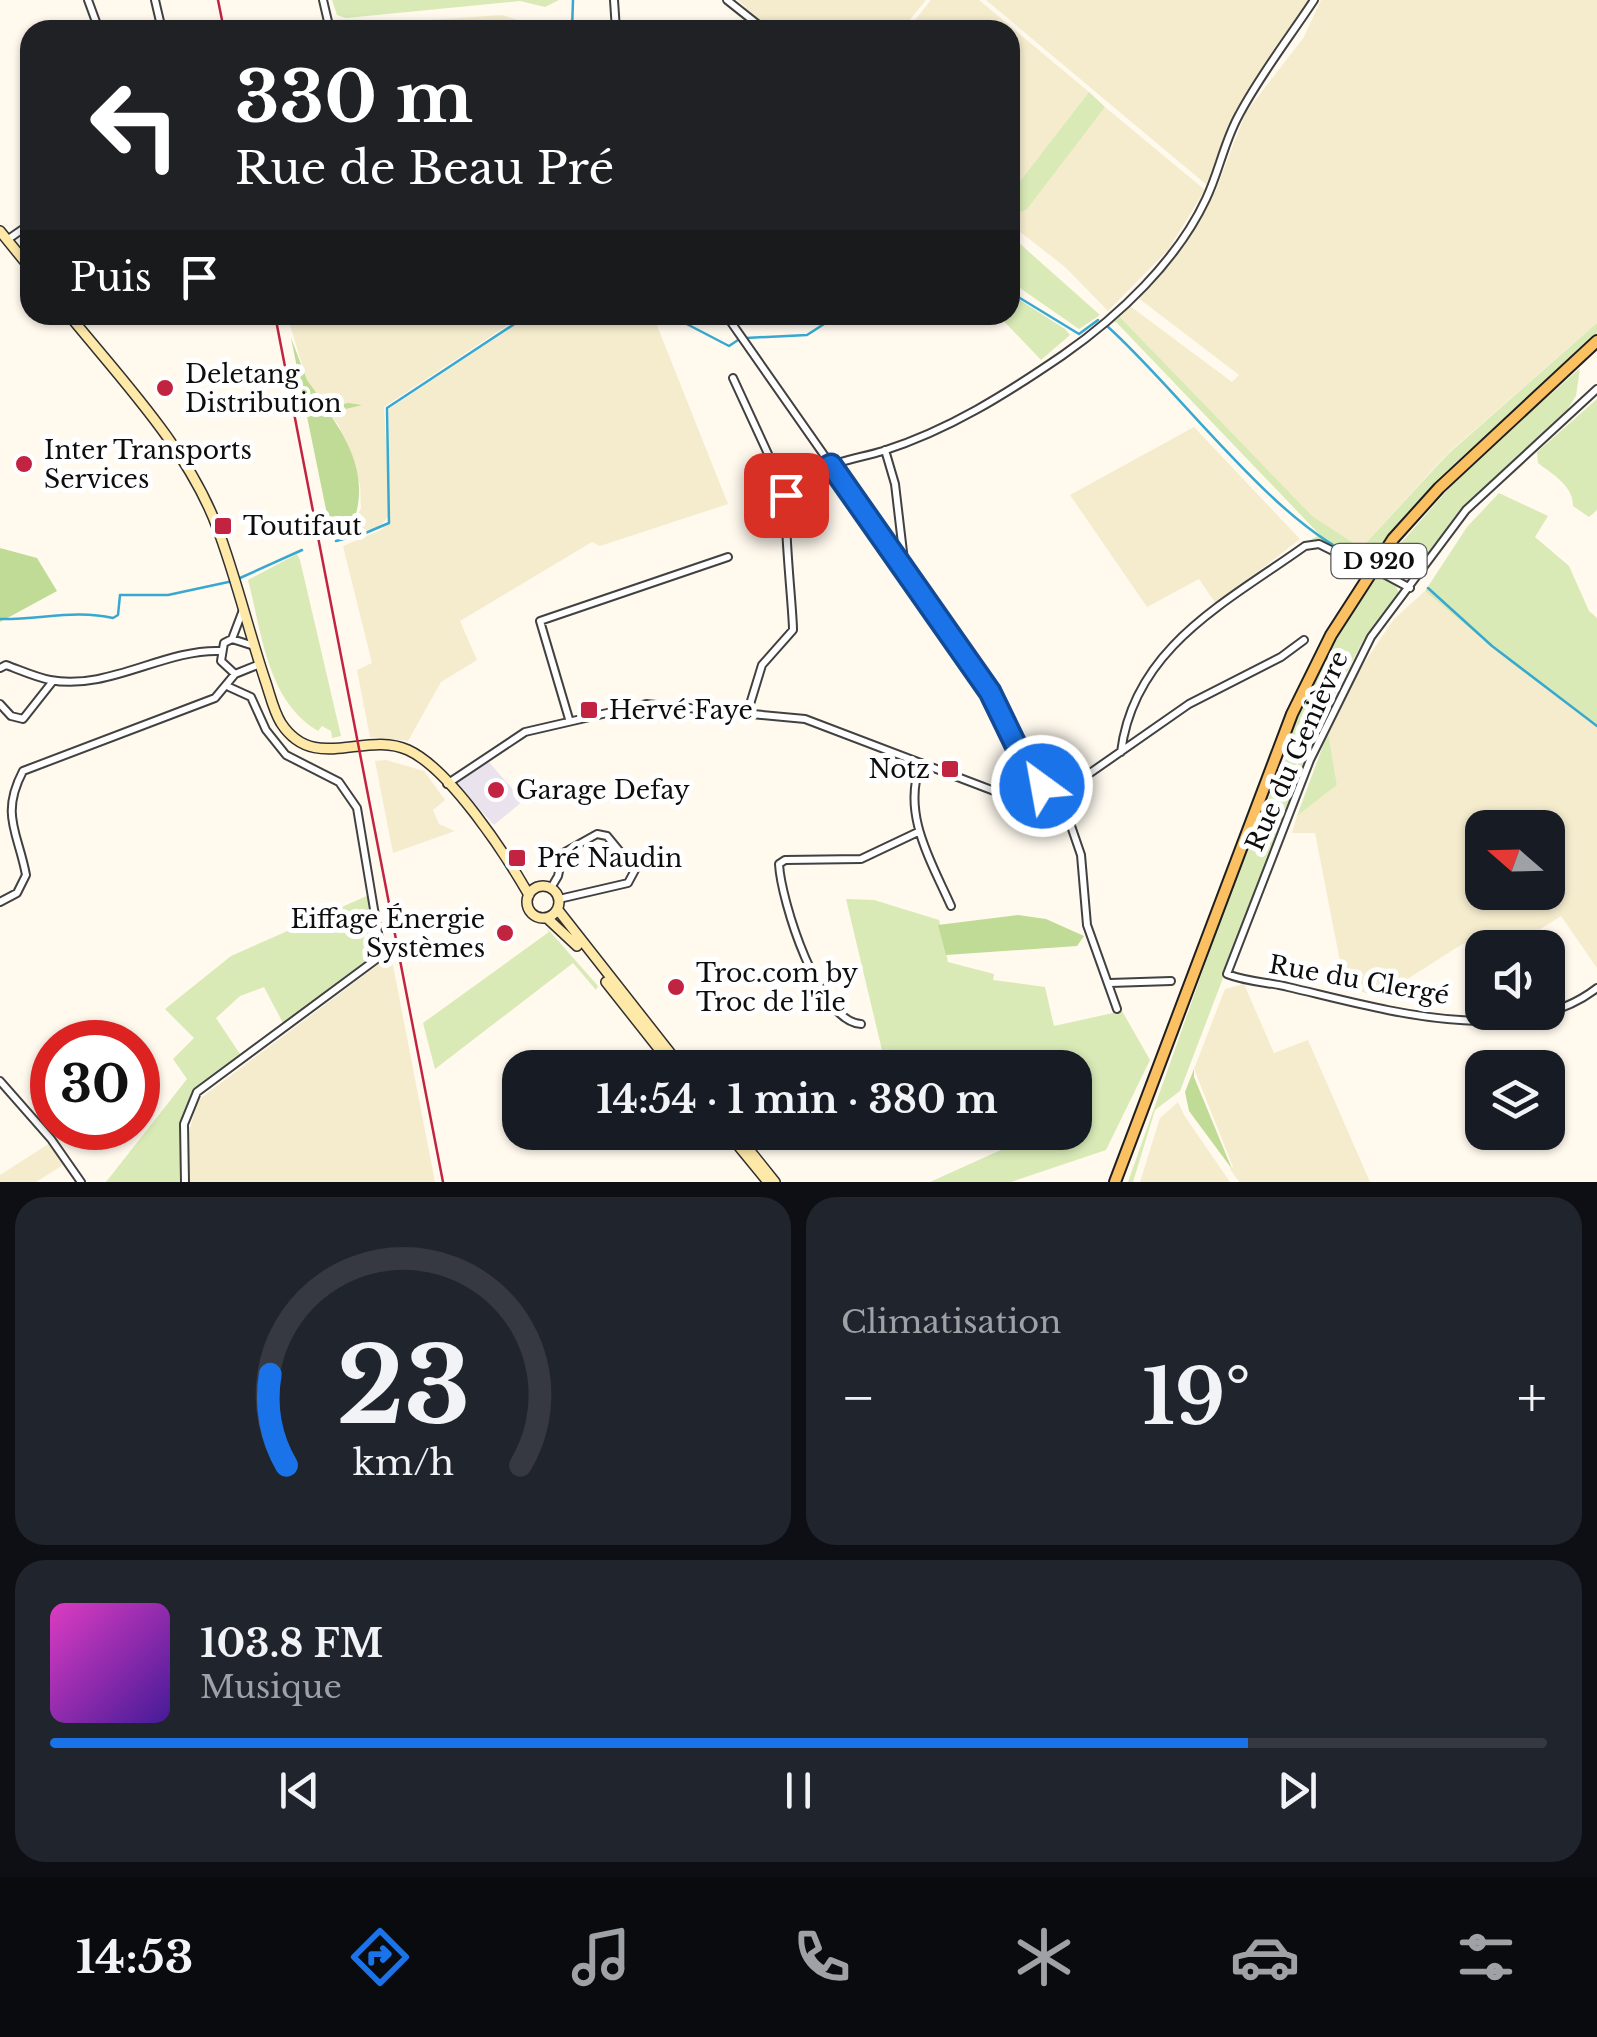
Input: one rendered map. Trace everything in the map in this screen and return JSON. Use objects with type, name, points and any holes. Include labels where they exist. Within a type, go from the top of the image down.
[{"type":"main road","points":[[0,231],[20,256]]},
{"type":"main road","points":[[77,325],[187,470],[216,524],[282,725],[298,740],[334,752],[398,746],[416,754],[446,784],[506,859],[528,896],[529,910],[547,918],[571,938],[660,1050]]},
{"type":"main road","name":"D 920","points":[[1118,1182],[1292,714],[1331,635],[1394,539],[1438,488],[1597,342]]},
{"type":"main road","points":[[506,859],[545,887],[572,930],[668,1050]]},
{"type":"main road","points":[[528,896],[545,887]]},
{"type":"main road","points":[[547,918],[558,904]]},
{"type":"main road","points":[[746,1150],[772,1182]]},
{"type":"street","points":[[727,0],[752,20]]},
{"type":"street","points":[[786,495],[802,480],[831,465],[956,423],[1098,328],[1180,245],[1208,196],[1224,146],[1241,111],[1314,0]]},
{"type":"street","points":[[7,240],[20,231]]},
{"type":"street","points":[[734,325],[990,692],[1048,794],[1060,794],[1189,704],[1282,657],[1304,640]]},
{"type":"street","points":[[733,378],[786,495],[784,516],[794,630],[762,665],[747,714]]},
{"type":"street","name":"Rue du Genièvre","points":[[1227,974],[1336,699],[1371,637],[1466,510],[1597,389]]},
{"type":"street","points":[[885,450],[895,484],[905,570]]},
{"type":"street","points":[[1120,752],[1140,690],[1171,642],[1305,546],[1319,544],[1360,564]]},
{"type":"street","points":[[569,719],[540,621],[728,556]]},
{"type":"street","points":[[1382,573],[1410,588]]},
{"type":"street","points":[[0,668],[6,665],[52,681],[111,676],[183,656],[220,651],[232,639],[244,608]]},
{"type":"street","points":[[232,639],[255,647]]},
{"type":"street","points":[[220,651],[224,668],[235,674]]},
{"type":"street","points":[[0,902],[17,893],[26,874],[4,811],[14,782],[23,772],[215,698],[229,687],[235,674],[260,664]]},
{"type":"street","points":[[0,704],[11,716],[23,719],[52,681]]},
{"type":"street","points":[[185,1182],[184,1124],[197,1092],[381,951],[358,808],[339,782],[286,755],[266,730],[251,697],[229,687]]},
{"type":"street","points":[[446,784],[525,732],[646,704],[805,720],[1010,797],[1034,796],[1040,802],[1048,794]]},
{"type":"street","points":[[922,763],[914,799],[918,832],[951,906]]},
{"type":"street","points":[[1034,796],[1040,786]]},
{"type":"street","points":[[1060,794],[1081,856],[1086,925],[1117,1009]]},
{"type":"street","points":[[861,1024],[846,1021],[829,1003],[782,893],[782,861],[861,860],[918,832]]},
{"type":"street","points":[[545,887],[558,876],[562,853],[598,834],[608,836],[636,870],[628,884],[558,904]]},
{"type":"street","name":"Rue du Clergé","points":[[1227,974],[1376,1008],[1507,1020],[1557,1013],[1597,988]]},
{"type":"street","points":[[1110,983],[1171,982]]},
{"type":"street","points":[[0,1081],[51,1139],[81,1182]]},
{"type":"shaded area","points":[[738,0],[926,0],[909,20],[759,20]]},
{"type":"shaded area","points":[[931,0],[979,0],[1003,20],[915,20]]},
{"type":"shaded area","points":[[986,0],[1310,0],[1238,110],[1208,186],[1020,28],[1020,20],[1010,20]]},
{"type":"shaded area","points":[[1321,0],[1597,0],[1597,323],[1447,454],[1366,543],[1358,546],[1312,517],[1120,317],[1130,306],[1232,382],[1239,375],[1137,297],[1185,245],[1215,192],[1246,112],[1304,37]]},
{"type":"shaded area","points":[[502,15],[518,20],[430,20]]},
{"type":"shaded area","points":[[1020,34],[1089,92],[1020,181]]},
{"type":"shaded area","points":[[1105,107],[1205,190],[1168,250],[1108,311],[1065,267],[1020,232],[1020,212]]},
{"type":"shaded area","points":[[290,325],[508,325],[384,407],[389,496],[389,409],[515,325],[657,325],[728,504],[600,546],[592,542],[460,621],[477,660],[441,682],[408,741],[370,737],[357,670],[372,663],[343,546],[381,530],[389,523],[389,516],[379,527],[348,535],[361,508],[360,484],[339,426],[329,413],[359,405],[327,409],[307,381]]},
{"type":"shaded area","points":[[1194,427],[1300,539],[1216,604],[1199,579],[1147,607],[1070,495]]},
{"type":"shaded area","points":[[1425,591],[1512,664],[1597,726],[1597,968],[1561,916],[1539,930],[1465,930],[1465,945],[1379,997],[1345,987],[1315,833],[1292,833],[1297,816],[1337,785],[1328,732],[1350,684],[1394,619]]},
{"type":"shaded area","points":[[386,760],[424,771],[445,800],[433,810],[439,824],[455,831],[393,853],[375,761]]},
{"type":"shaded area","points":[[488,761],[523,801],[494,825],[457,784]]},
{"type":"shaded area","points":[[391,955],[435,1182],[190,1182],[188,1137],[197,1101]]},
{"type":"shaded area","points":[[1244,984],[1274,1053],[1308,1040],[1370,1182],[1239,1182],[1230,1169],[1233,1167],[1194,1069],[1225,989]]},
{"type":"shaded area","points":[[1178,1102],[1230,1182],[1140,1182],[1160,1118]]},
{"type":"shaded area","points":[[39,1150],[56,1150],[66,1163],[36,1182],[0,1182],[0,1175]]},
{"type":"green space","points":[[332,0],[559,0],[545,7],[520,1],[346,18],[337,15]]},
{"type":"green space","points":[[1089,92],[1105,107],[1027,209],[1020,212],[1020,181]]},
{"type":"green space","points":[[1020,244],[1100,315],[1079,329],[1020,288]]},
{"type":"green space","points":[[1020,300],[1070,335],[1041,360],[1008,325],[1020,325]]},
{"type":"green space","points":[[1132,301],[1120,317],[1312,516],[1358,546],[1366,543],[1448,454],[1597,323],[1597,335],[1440,477],[1369,563],[1318,540],[1291,549],[1320,535],[1116,322],[1107,324]]},
{"type":"green space","points":[[291,338],[307,380],[327,408],[348,403],[362,405],[329,413],[347,443],[357,472],[358,503],[348,535],[331,534]]},
{"type":"green space","points":[[1580,368],[1576,396],[1567,410],[1456,515],[1413,576],[1402,578],[1381,566],[1464,471]]},
{"type":"green space","points":[[1597,399],[1597,510],[1589,517],[1573,506],[1570,492],[1561,481],[1538,463],[1537,452]]},
{"type":"green space","points":[[1499,493],[1548,516],[1535,537],[1569,566],[1589,611],[1597,618],[1597,726],[1512,664],[1425,591],[1467,527]]},
{"type":"green space","points":[[0,548],[37,558],[57,591],[0,622]]},
{"type":"green space","points":[[297,554],[341,736],[332,738],[331,731],[322,726],[318,731],[301,718],[277,684],[248,580]]},
{"type":"green space","points":[[1376,573],[1395,583],[1399,594],[1364,639],[1322,719],[1290,741],[1310,683]]},
{"type":"green space","points":[[1328,732],[1337,785],[1297,816]]},
{"type":"green space","points":[[1305,738],[1312,744],[1180,1091],[1155,1110],[1133,1182],[1128,1182],[1237,874],[1283,763]]},
{"type":"green space","points":[[369,895],[378,946],[374,957],[284,1025],[264,987],[240,996],[216,1018],[242,1057],[206,1083],[188,1108],[181,1138],[180,1182],[106,1182],[131,1150],[160,1150],[160,1113],[187,1079],[173,1059],[194,1038],[165,1009],[231,956]]},
{"type":"green space","points":[[846,899],[874,900],[939,920],[948,962],[994,974],[993,980],[1045,987],[1054,1026],[1122,1011],[1150,1060],[1106,1150],[1011,1182],[930,1182],[1001,1150],[1092,1150],[1092,1050],[882,1050]]},
{"type":"green space","points":[[1018,915],[1046,919],[1084,936],[1077,946],[946,955],[938,925]]},
{"type":"green space","points":[[546,927],[598,986],[596,990],[573,963],[435,1069],[423,1023],[549,932]]},
{"type":"green space","points":[[1194,1069],[1232,1169],[1189,1111],[1185,1092]]},
{"type":"waterway","points":[[572,20],[573,0]]},
{"type":"waterway","points":[[1020,298],[1079,334],[1098,320]]},
{"type":"waterway","points":[[356,537],[389,523],[387,408],[513,325]]},
{"type":"waterway","points":[[689,325],[729,346],[738,340]]},
{"type":"waterway","points":[[746,338],[807,335],[822,325]]},
{"type":"waterway","points":[[1107,326],[1264,490],[1332,544],[1365,561]]},
{"type":"waterway","points":[[336,541],[347,538]]},
{"type":"waterway","points":[[240,578],[302,550]]},
{"type":"waterway","points":[[0,619],[85,614],[113,618],[118,615],[120,595],[168,595],[233,581]]},
{"type":"waterway","points":[[1428,588],[1492,646],[1597,726]]},
{"type":"railway","points":[[218,0],[222,20]]},
{"type":"railway","points":[[277,325],[443,1182]]},
{"type":"place","name":"Deletang Distribution","points":[[165,388]]},
{"type":"place","name":"Inter Transports Services","points":[[24,464]]},
{"type":"place","name":"Toutifaut","points":[[223,526]]},
{"type":"place","name":"Hervé Faye","points":[[589,710]]},
{"type":"place","name":"Notz","points":[[950,769]]},
{"type":"place","name":"Garage Defay","points":[[496,790]]},
{"type":"place","name":"Pré Naudin","points":[[517,858]]},
{"type":"place","name":"Eiffage Énergie Systèmes","points":[[505,933]]},
{"type":"place","name":"Troc.com by Troc de l'île","points":[[676,987]]},
{"type":"route","points":[[786,495],[802,480],[831,465],[990,692],[1024,762],[1042,786]]}]
